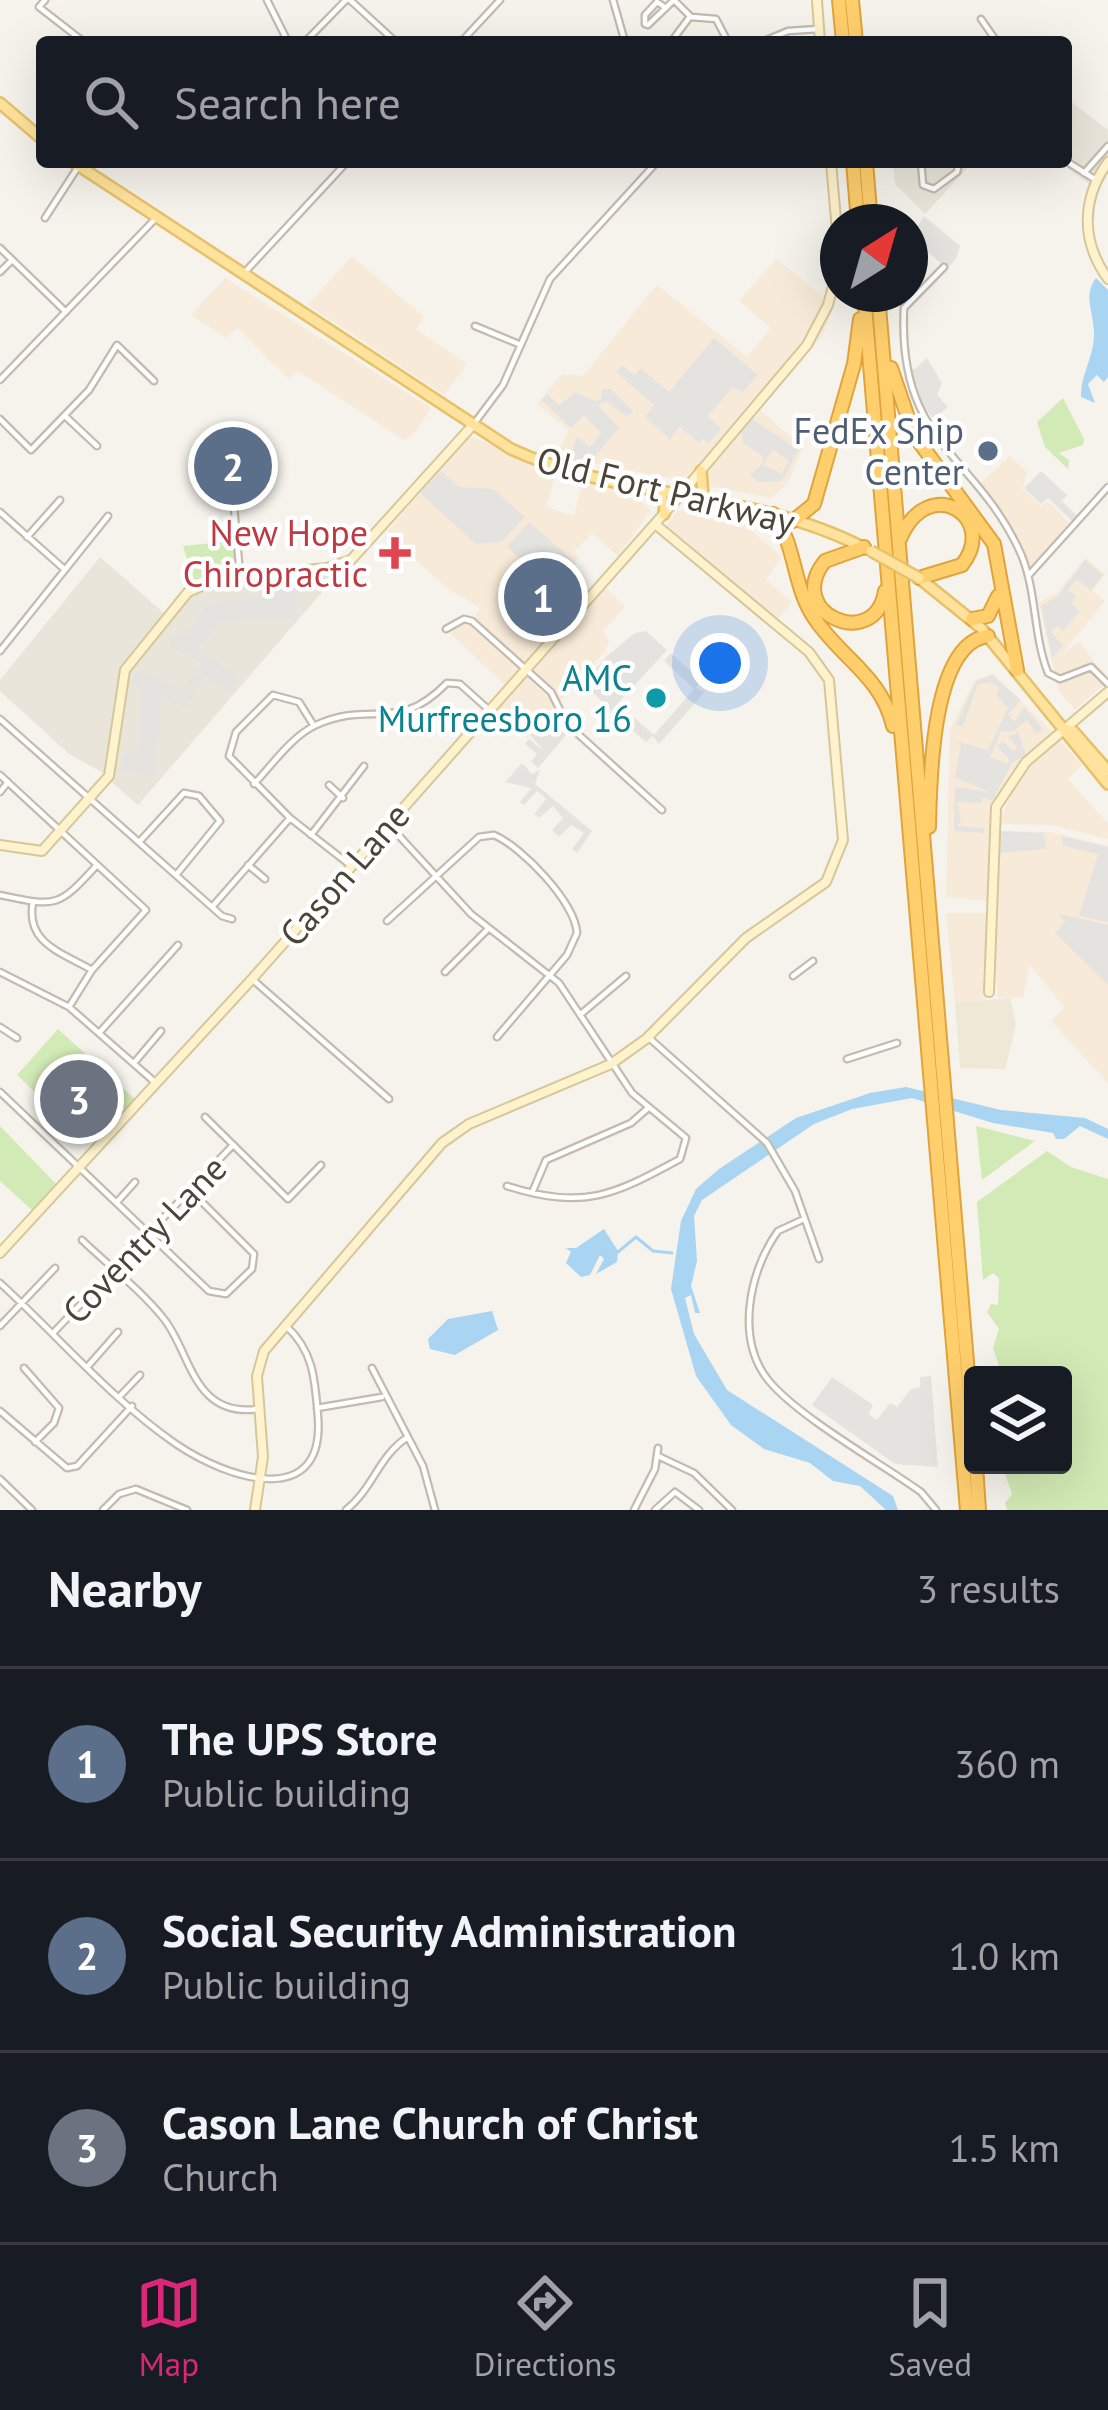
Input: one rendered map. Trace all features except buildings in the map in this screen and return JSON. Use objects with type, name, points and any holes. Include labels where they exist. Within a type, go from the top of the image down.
[{"type":"highway","points":[[839,0],[842,36]]},
{"type":"highway","points":[[853,0],[856,36]]},
{"type":"highway","points":[[854,168],[856,204]]},
{"type":"highway","points":[[867,168],[870,204]]},
{"type":"highway","points":[[793,554],[798,523],[814,504],[854,364],[861,312]]},
{"type":"highway","points":[[865,312],[903,766],[938,1078]]},
{"type":"highway","points":[[880,312],[927,888],[967,1510]]},
{"type":"highway","points":[[881,312],[893,377],[914,435],[980,519],[1000,565],[1005,625],[1017,670]]},
{"type":"highway","points":[[898,546],[908,521],[921,508],[947,505],[966,517],[973,533],[968,557],[954,570],[919,578]]},
{"type":"highway","points":[[773,514],[788,533],[796,580],[815,620],[876,685],[890,714],[903,766]]},
{"type":"highway","points":[[867,549],[831,556],[819,568],[814,593],[827,616],[849,624],[867,620],[884,601],[888,573]]},
{"type":"highway","points":[[972,619],[988,616],[997,602],[1000,565]]},
{"type":"highway","points":[[927,888],[930,782],[947,674],[961,650],[988,636]]},
{"type":"highway","points":[[942,1137],[966,1366]]},
{"type":"highway","points":[[977,1474],[979,1510]]},
{"type":"main road","points":[[0,103],[36,134]]},
{"type":"main road","name":"Old Fort Parkway","points":[[84,168],[472,426],[556,467],[773,514],[867,549],[919,578],[988,636],[1108,784]]},
{"type":"main road","points":[[700,471],[703,496]]},
{"type":"main road","points":[[653,486],[665,504],[664,514]]},
{"type":"main road","name":"Old Fort Parkway","points":[[1065,729],[1073,731],[1108,771]]},
{"type":"street","points":[[45,0],[39,7],[76,36]]},
{"type":"street","points":[[267,0],[285,36]]},
{"type":"street","points":[[311,36],[348,0],[389,36]]},
{"type":"street","points":[[467,36],[500,0]]},
{"type":"street","points":[[613,0],[623,36]]},
{"type":"street","points":[[666,8],[674,0],[690,16],[716,20],[725,36]]},
{"type":"street","points":[[817,0],[820,36]]},
{"type":"street","points":[[675,36],[690,16]]},
{"type":"street","points":[[981,19],[993,36]]},
{"type":"street","points":[[777,36],[819,29]]},
{"type":"street","points":[[1084,173],[1108,146]]},
{"type":"street","points":[[1108,162],[1096,180],[1086,215],[1088,236],[1108,279]]},
{"type":"street","points":[[1072,165],[1096,180]]},
{"type":"street","points":[[45,218],[74,168]]},
{"type":"street","points":[[243,275],[341,168]]},
{"type":"street","points":[[0,845],[32,853],[62,833],[93,798],[114,760],[125,670],[188,592],[201,582],[327,568],[351,560],[472,426],[503,385],[562,262],[651,168]]},
{"type":"street","points":[[832,168],[835,204]]},
{"type":"street","points":[[922,168],[923,184],[934,188],[958,168]]},
{"type":"street","points":[[0,380],[156,218]]},
{"type":"street","points":[[0,248],[66,312]]},
{"type":"street","points":[[0,272],[12,260]]},
{"type":"street","points":[[944,267],[904,308],[910,387],[927,427],[1000,520],[1028,576],[1048,673],[1060,679],[1089,667],[1108,688],[1026,762],[996,807],[989,992]]},
{"type":"street","name":"Cason Lane","points":[[0,1253],[252,979],[664,514],[807,345],[824,312]]},
{"type":"street","points":[[475,326],[520,345]]},
{"type":"street","points":[[0,419],[31,451],[89,390],[117,345],[154,381]]},
{"type":"street","points":[[65,416],[98,446]]},
{"type":"street","points":[[1028,576],[1108,488]]},
{"type":"street","points":[[27,537],[60,500]]},
{"type":"street","points":[[234,507],[240,575]]},
{"type":"street","points":[[0,512],[64,570]]},
{"type":"street","points":[[0,651],[108,516]]},
{"type":"street","points":[[255,1510],[260,1482],[260,1360],[283,1323],[442,1143],[469,1124],[611,1064],[648,1037],[746,938],[826,882],[843,840],[829,680],[809,652],[655,524]]},
{"type":"street","points":[[446,629],[464,619],[472,621],[552,693],[567,724],[662,810]]},
{"type":"street","points":[[254,784],[314,726],[361,714],[416,712],[454,681],[489,710]]},
{"type":"street","points":[[314,726],[310,712],[290,696],[273,694],[229,743],[234,766],[351,865]]},
{"type":"street","points":[[0,718],[212,907],[232,919]]},
{"type":"street","points":[[311,835],[364,766]]},
{"type":"street","points":[[0,775],[146,910],[92,970],[69,1006]]},
{"type":"street","points":[[0,792],[8,782]]},
{"type":"street","points":[[329,785],[343,798]]},
{"type":"street","points":[[140,840],[184,793],[200,796],[220,821],[176,875]]},
{"type":"street","points":[[212,907],[290,818]]},
{"type":"street","points":[[389,822],[487,930],[550,976],[581,1014],[611,1064],[647,1108],[682,1133],[687,1146],[680,1160],[587,1201],[507,1186]]},
{"type":"street","points":[[387,921],[478,838],[504,839],[576,921],[574,944],[497,1037]]},
{"type":"street","points":[[0,895],[51,906],[67,898],[97,865]]},
{"type":"street","points":[[248,866],[266,880]]},
{"type":"street","points":[[32,902],[29,920],[35,936],[92,970]]},
{"type":"street","points":[[445,972],[487,930]]},
{"type":"street","points":[[99,1033],[178,945]]},
{"type":"street","points":[[793,976],[813,962]]},
{"type":"street","points":[[0,972],[69,1006],[157,1084]]},
{"type":"street","points":[[581,1014],[626,976]]},
{"type":"street","points":[[252,979],[389,1100]]},
{"type":"street","points":[[0,1027],[17,1037]]},
{"type":"street","points":[[134,1063],[161,1031]]},
{"type":"street","points":[[648,1037],[776,1155],[795,1191],[819,1259]]},
{"type":"street","points":[[847,1059],[896,1043]]},
{"type":"street","points":[[0,1091],[217,1295],[226,1294],[255,1262],[252,1249],[190,1190]]},
{"type":"street","points":[[532,1193],[550,1157],[631,1123],[647,1108]]},
{"type":"street","points":[[205,1117],[288,1199],[321,1165]]},
{"type":"street","name":"Coventry Lane","points":[[54,1332],[233,1145]]},
{"type":"street","points":[[117,1202],[136,1182]]},
{"type":"street","points":[[804,1219],[778,1231],[754,1283],[749,1328],[756,1359],[786,1397],[920,1492],[935,1510]]},
{"type":"street","points":[[82,1240],[163,1318],[185,1367],[217,1400],[234,1410],[258,1409]]},
{"type":"street","points":[[0,1326],[55,1268]]},
{"type":"street","points":[[0,1283],[176,1444],[260,1482],[281,1484],[311,1468],[320,1445],[310,1355],[283,1323]]},
{"type":"street","points":[[89,1365],[118,1332]]},
{"type":"street","points":[[24,1368],[59,1408],[54,1423],[34,1443]]},
{"type":"street","points":[[372,1368],[408,1438],[435,1510]]},
{"type":"street","points":[[121,1395],[140,1375]]},
{"type":"street","points":[[317,1408],[368,1403],[384,1396]]},
{"type":"street","points":[[0,1411],[57,1465],[77,1466],[132,1406]]},
{"type":"street","points":[[346,1510],[365,1495],[391,1448],[408,1438]]},
{"type":"street","points":[[634,1510],[647,1488],[658,1452],[684,1466],[732,1510]]},
{"type":"street","points":[[0,1479],[32,1510]]},
{"type":"street","points":[[647,1488],[662,1499]]},
{"type":"street","points":[[103,1510],[119,1494],[136,1489],[187,1510]]},
{"type":"street","points":[[656,1510],[662,1499],[681,1493],[699,1510]]},
{"type":"shaded area","points":[[1072,103],[1108,130],[1108,157],[1090,185],[1067,168],[1072,168]]},
{"type":"shaded area","points":[[894,168],[967,168],[928,211],[928,204],[915,204],[895,184]]},
{"type":"shaded area","points":[[928,219],[960,246],[956,259],[928,288],[928,281],[944,266],[928,252]]},
{"type":"shaded area","points":[[352,256],[424,317],[416,329],[467,364],[444,395],[308,305]]},
{"type":"shaded area","points":[[776,259],[820,294],[820,312],[831,312],[823,335],[759,409],[803,448],[788,483],[771,498],[557,456],[569,430],[537,404],[562,374],[583,376],[657,285],[747,357],[771,328],[739,301]]},
{"type":"shaded area","points":[[225,278],[431,408],[415,433],[404,440],[298,371],[289,379],[237,328],[226,338],[191,315]]},
{"type":"shaded area","points":[[714,338],[758,375],[742,393],[733,387],[708,416],[721,429],[709,443],[703,439],[699,443],[680,427],[670,439],[645,417],[654,405],[616,372],[622,365],[634,375],[641,368],[669,392]]},
{"type":"shaded area","points":[[927,358],[942,383],[937,395],[948,407],[934,419],[923,406],[912,371]]},
{"type":"shaded area","points":[[602,389],[611,389],[634,412],[626,416],[606,401],[598,405],[619,428],[589,463],[568,461],[577,437],[590,447],[601,433],[584,415],[571,428],[542,400],[547,394],[559,405],[576,392],[595,401],[601,399]]},
{"type":"shaded area","points":[[752,419],[799,450],[782,481],[758,482],[750,475],[762,464],[763,456],[743,443],[742,430]],"holes":[[[773,450],[789,461],[782,474],[762,464]]]},
{"type":"shaded area","points":[[467,438],[556,473],[546,507],[574,516],[583,480],[629,492],[651,510],[618,556],[592,533],[574,552],[578,558],[553,589],[575,608],[505,685],[451,634],[453,626],[474,618],[481,608],[450,590],[385,534]]},
{"type":"shaded area","points":[[1010,456],[1027,472],[1023,489],[1041,506],[1047,501],[1069,522],[1032,568],[978,485]]},
{"type":"shaded area","points":[[441,471],[459,487],[493,489],[525,517],[502,542],[476,544],[420,493]]},
{"type":"shaded area","points":[[1041,471],[1067,495],[1062,501],[1078,517],[1073,522],[1048,498],[1041,504],[1024,488]]},
{"type":"shaded area","points":[[677,511],[740,521],[782,557],[766,580],[792,602],[777,620],[666,526]]},
{"type":"shaded area","points":[[529,522],[576,563],[561,581],[575,595],[570,602],[507,547]]},
{"type":"shaded area","points":[[100,557],[165,614],[125,672],[109,776],[69,754],[0,691],[0,680]]},
{"type":"shaded area","points":[[1085,558],[1105,574],[1093,591],[1105,601],[1062,654],[1080,642],[1108,681],[1075,710],[1058,690],[1039,602],[1057,593]]},
{"type":"shaded area","points":[[1085,560],[1103,575],[1091,590],[1077,579],[1067,590],[1076,595],[1072,604],[1079,612],[1063,631],[1057,626],[1051,632],[1063,645],[1052,658],[1041,606],[1058,596]]},
{"type":"shaded area","points":[[333,571],[336,576],[138,805],[110,781],[126,677],[192,594],[221,580]]},
{"type":"shaded area","points":[[295,581],[298,618],[219,622],[198,649],[239,677],[228,693],[205,675],[186,709],[162,697],[154,775],[120,772],[124,754],[138,753],[142,694],[130,681],[140,668],[180,692],[203,663],[168,645],[178,633],[184,636],[209,603],[277,597],[276,582]]},
{"type":"shaded area","points":[[604,586],[625,607],[603,631],[609,641],[605,651],[527,738],[495,710]]},
{"type":"shaded area","points":[[646,631],[667,650],[611,711],[584,683],[607,656],[635,633]]},
{"type":"shaded area","points":[[671,653],[701,681],[696,688],[705,692],[659,744],[653,736],[646,742],[616,716],[623,708],[654,735],[694,689],[664,661]]},
{"type":"shaded area","points":[[993,674],[1053,732],[1011,772],[998,796],[989,834],[988,901],[946,897],[950,729],[975,680]]},
{"type":"shaded area","points":[[992,675],[1021,700],[1008,714],[1015,722],[1024,707],[1044,730],[1035,733],[1027,720],[1013,732],[1001,731],[990,757],[1007,764],[1009,759],[997,747],[1002,741],[1014,751],[1017,747],[1008,737],[1018,732],[1026,755],[1012,763],[992,801],[983,797],[982,803],[957,802],[961,822],[956,826],[984,828],[984,833],[954,831],[955,787],[989,792],[955,777],[961,744],[956,741],[988,750],[1008,708],[996,695],[999,688],[991,682],[977,685],[963,727],[956,725],[976,681]]},
{"type":"shaded area","points":[[558,715],[553,723],[566,735],[538,768],[531,762],[537,754],[525,744],[529,739],[546,753],[530,735]]},
{"type":"shaded area","points":[[1060,740],[1082,765],[1068,779],[1108,824],[1108,839],[1052,825],[998,824],[1021,773]]},
{"type":"shaded area","points":[[522,763],[532,774],[540,770],[535,784],[592,831],[577,853],[572,849],[584,833],[571,825],[559,837],[552,830],[563,818],[553,806],[539,818],[534,814],[546,799],[537,791],[524,805],[520,802],[531,788],[505,782]]},
{"type":"shaded area","points":[[996,831],[1050,832],[1108,846],[1108,1083],[1051,1021],[1064,1007],[1030,965],[1023,997],[998,998],[993,947]]},
{"type":"shaded area","points":[[1001,831],[1044,833],[1046,849],[1000,853]]},
{"type":"shaded area","points":[[1062,836],[1108,847],[1108,922],[1079,916],[1098,854],[1063,846]]},
{"type":"shaded area","points":[[946,913],[988,913],[985,1000],[955,1003]]},
{"type":"shaded area","points":[[1059,914],[1108,925],[1108,985],[1055,933],[1065,922]]},
{"type":"shaded area","points":[[1010,998],[1016,1024],[1005,1069],[960,1068],[955,1003]]},
{"type":"shaded area","points":[[74,1060],[119,1102],[112,1109],[83,1078],[76,1085],[68,1078],[60,1087],[68,1095],[62,1103],[95,1128],[87,1137],[44,1095]]},
{"type":"shaded area","points":[[931,1376],[938,1467],[895,1464],[812,1405],[832,1377],[873,1405],[868,1414],[877,1420],[890,1403],[897,1407],[910,1390],[920,1387],[920,1377]]},
{"type":"green space","points":[[1063,398],[1084,439],[1083,445],[1059,453],[1069,460],[1068,469],[1045,447],[1037,422]]},
{"type":"green space","points":[[233,541],[235,571],[194,582],[183,546]]},
{"type":"green space","points":[[58,1029],[136,1100],[127,1110],[74,1061],[41,1098],[17,1075]]},
{"type":"green space","points":[[0,1126],[57,1185],[32,1210],[0,1181]]},
{"type":"green space","points":[[976,1126],[1035,1141],[982,1180]]},
{"type":"green space","points":[[1047,1151],[1071,1167],[1108,1179],[1108,1510],[1007,1510],[1005,1503],[1012,1494],[1005,1474],[1072,1474],[1072,1366],[999,1366],[993,1348],[999,1329],[987,1312],[991,1304],[998,1305],[999,1278],[993,1273],[983,1280],[977,1202]]},
{"type":"water","points":[[1096,278],[1108,290],[1108,377],[1104,382],[1097,375],[1088,384],[1095,403],[1081,397],[1093,345],[1089,299]]},
{"type":"water","points":[[906,1087],[1001,1110],[1085,1118],[1108,1129],[1108,1139],[1080,1126],[1064,1139],[1056,1139],[1053,1133],[993,1123],[912,1098],[852,1109],[814,1124],[702,1200],[694,1216],[697,1261],[691,1286],[700,1313],[695,1313],[691,1295],[685,1298],[694,1334],[727,1390],[893,1496],[898,1510],[886,1510],[860,1486],[833,1481],[810,1463],[764,1449],[731,1425],[696,1376],[671,1289],[681,1221],[696,1189],[719,1169],[796,1118],[870,1093]]},
{"type":"water","points":[[604,1229],[618,1251],[617,1262],[596,1274],[604,1259],[600,1255],[590,1275],[581,1277],[566,1263],[571,1252],[566,1248],[576,1248]]},
{"type":"water","points":[[492,1311],[498,1330],[455,1355],[430,1349],[428,1339],[448,1319]]},
{"type":"waterway","points":[[618,1252],[636,1237],[653,1251],[672,1253]]},
{"type":"place","name":"FedEx Ship Center","points":[[988,451]]},
{"type":"place","name":"Social Security Administration","points":[[233,466]]},
{"type":"place","name":"New Hope Chiropractic","points":[[395,553]]},
{"type":"place","name":"The UPS Store","points":[[543,597]]},
{"type":"place","name":"AMC Murfreesboro 16","points":[[656,698]]},
{"type":"place","name":"Cason Lane Church of Christ","points":[[79,1099]]}]
